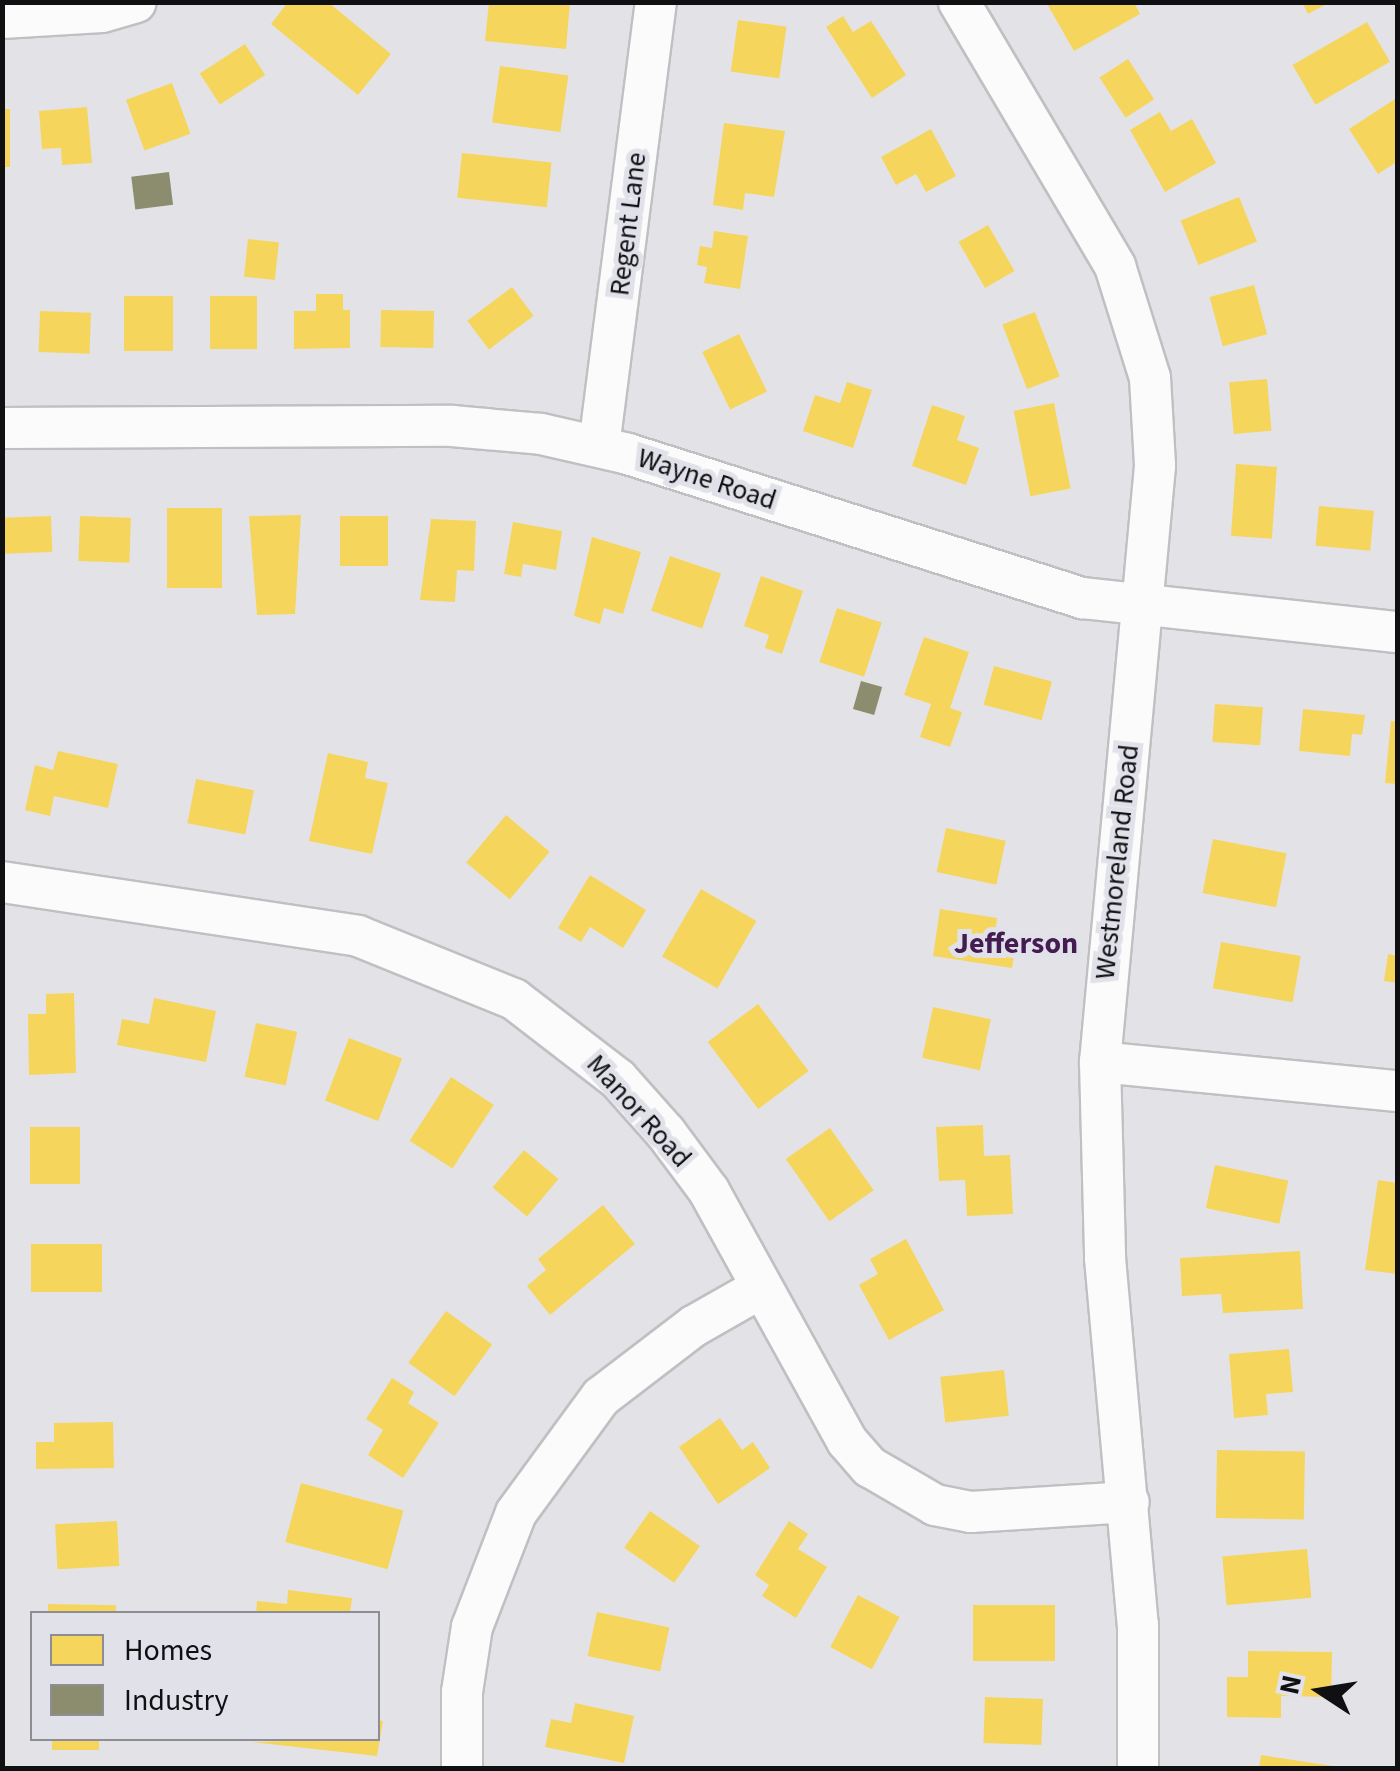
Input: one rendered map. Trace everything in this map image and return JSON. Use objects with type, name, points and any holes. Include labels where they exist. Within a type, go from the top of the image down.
[{"type":"street","points":[[2,18],[102,12],[136,2]]},
{"type":"street","name":"Regent Lane","points":[[600,446],[656,2]]},
{"type":"street","name":"Westmoreland Road","points":[[960,2],[1115,266],[1135,319],[1155,436],[1100,1062],[1105,1258],[1138,1625],[1138,1768]]},
{"type":"street","name":"Wayne Road","points":[[2,428],[452,426],[600,446],[1013,579],[1142,606],[1398,632]]},
{"type":"street","name":"Manor Road","points":[[2,882],[358,936],[514,999],[618,1079],[666,1133],[708,1192],[847,1441],[900,1489],[971,1512],[1129,1502]]},
{"type":"street","points":[[1100,1062],[1398,1091]]},
{"type":"street","points":[[462,1768],[462,1692],[472,1627],[516,1514],[601,1398],[694,1326],[761,1288]]},
{"type":"building: Homes","points":[[288,2],[328,2],[391,54],[358,95],[271,24]]},
{"type":"building: Homes","points":[[489,2],[570,2],[566,49],[485,41]]},
{"type":"building: Homes","points":[[1046,2],[1134,2],[1140,14],[1074,51]]},
{"type":"building: Homes","points":[[1302,2],[1330,2],[1308,14]]},
{"type":"building: Homes","points":[[843,16],[853,32],[871,21],[906,75],[872,98],[826,27]]},
{"type":"building: Homes","points":[[738,20],[787,27],[779,78],[731,71]]},
{"type":"building: Homes","points":[[1367,22],[1390,62],[1316,105],[1293,65]]},
{"type":"building: Homes","points":[[245,44],[265,75],[220,104],[200,73]]},
{"type":"building: Homes","points":[[1128,59],[1154,99],[1126,118],[1099,78]]},
{"type":"building: Homes","points":[[500,66],[568,76],[560,132],[492,122]]},
{"type":"building: Homes","points":[[172,83],[190,134],[144,151],[126,100]]},
{"type":"building: Homes","points":[[1398,97],[1398,161],[1378,174],[1349,129]]},
{"type":"building: Homes","points":[[87,107],[92,163],[62,165],[61,148],[42,149],[39,111]]},
{"type":"building: Homes","points":[[2,109],[10,109],[10,167],[2,167]]},
{"type":"building: Homes","points":[[1160,112],[1171,131],[1192,119],[1216,163],[1165,192],[1130,130]]},
{"type":"building: Homes","points":[[724,123],[785,131],[774,197],[745,193],[743,210],[713,205]]},
{"type":"building: Homes","points":[[931,129],[956,176],[926,192],[916,174],[896,185],[881,157]]},
{"type":"building: Homes","points":[[462,153],[552,162],[547,207],[457,198]]},
{"type":"building: Homes","points":[[1239,197],[1257,242],[1199,265],[1181,221]]},
{"type":"building: Homes","points":[[988,225],[1014,271],[985,288],[959,242]]},
{"type":"building: Homes","points":[[714,231],[748,236],[740,289],[704,283],[707,267],[697,265],[700,246],[712,248]]},
{"type":"building: Homes","points":[[248,239],[279,242],[275,280],[244,277]]},
{"type":"building: Homes","points":[[1254,285],[1267,334],[1223,346],[1210,297]]},
{"type":"building: Homes","points":[[512,287],[534,316],[489,349],[467,321]]},
{"type":"building: Homes","points":[[316,294],[343,294],[343,310],[350,310],[350,348],[294,349],[294,311],[316,311]]},
{"type":"building: Homes","points":[[124,296],[173,296],[173,351],[124,351]]},
{"type":"building: Homes","points":[[210,296],[257,296],[257,349],[210,349]]},
{"type":"building: Homes","points":[[381,310],[434,311],[433,348],[380,347]]},
{"type":"building: Homes","points":[[40,311],[91,313],[90,354],[39,352]]},
{"type":"building: Homes","points":[[1035,312],[1060,376],[1027,389],[1002,325]]},
{"type":"building: Homes","points":[[739,334],[767,392],[730,409],[702,352]]},
{"type":"building: Homes","points":[[1267,379],[1272,431],[1234,434],[1229,382]]},
{"type":"building: Homes","points":[[847,382],[872,390],[853,448],[803,431],[815,395],[840,403]]},
{"type":"building: Homes","points":[[1054,403],[1071,488],[1030,496],[1014,411]]},
{"type":"building: Homes","points":[[932,405],[965,416],[957,440],[979,448],[966,485],[912,466]]},
{"type":"building: Homes","points":[[1236,464],[1277,467],[1272,539],[1231,536]]},
{"type":"building: Homes","points":[[1319,506],[1374,511],[1370,551],[1316,546]]},
{"type":"building: Homes","points":[[167,508],[222,508],[222,588],[167,588]]},
{"type":"building: Homes","points":[[301,515],[295,614],[257,615],[249,516]]},
{"type":"building: Homes","points":[[51,516],[52,552],[3,554],[2,518]]},
{"type":"building: Homes","points":[[80,516],[131,518],[129,563],[78,561]]},
{"type":"building: Homes","points":[[340,516],[388,516],[388,566],[340,566]]},
{"type":"building: Homes","points":[[431,519],[476,521],[474,571],[457,570],[455,602],[420,600]]},
{"type":"building: Homes","points":[[513,522],[562,531],[556,570],[523,564],[521,577],[504,574]]},
{"type":"building: Homes","points":[[592,537],[641,552],[623,614],[604,608],[600,624],[574,616]]},
{"type":"building: Homes","points":[[670,556],[721,574],[702,628],[651,611]]},
{"type":"building: Homes","points":[[761,576],[803,591],[782,654],[765,648],[769,635],[744,626]]},
{"type":"building: Homes","points":[[837,608],[882,623],[864,677],[819,662]]},
{"type":"building: Homes","points":[[924,637],[969,652],[950,708],[962,712],[950,747],[920,737],[931,704],[904,695]]},
{"type":"building: Homes","points":[[994,666],[1052,682],[1042,720],[984,705]]},
{"type":"building: Homes","points":[[1215,704],[1263,707],[1260,745],[1212,742]]},
{"type":"building: Homes","points":[[1303,709],[1365,715],[1362,735],[1352,734],[1350,756],[1299,751]]},
{"type":"building: Homes","points":[[1391,721],[1398,722],[1398,784],[1385,783]]},
{"type":"building: Homes","points":[[58,751],[118,764],[108,808],[54,796],[50,816],[25,810],[35,765],[53,770]]},
{"type":"building: Homes","points":[[328,753],[368,762],[365,778],[388,783],[372,854],[309,841]]},
{"type":"building: Homes","points":[[196,779],[254,790],[245,834],[187,823]]},
{"type":"building: Homes","points":[[506,815],[550,852],[510,899],[466,862]]},
{"type":"building: Homes","points":[[946,828],[1006,841],[996,885],[937,872]]},
{"type":"building: Homes","points":[[1213,839],[1287,853],[1276,907],[1203,893]]},
{"type":"building: Homes","points":[[590,875],[646,910],[623,948],[590,927],[581,942],[558,928]]},
{"type":"building: Homes","points":[[701,889],[756,921],[717,989],[662,957]]},
{"type":"building: Homes","points":[[940,909],[997,918],[994,941],[1016,944],[1012,968],[933,956]]},
{"type":"building: Homes","points":[[1221,942],[1301,956],[1293,1002],[1213,988]]},
{"type":"building: Homes","points":[[1388,954],[1398,956],[1398,983],[1384,981]]},
{"type":"building: Homes","points":[[74,993],[76,1073],[29,1075],[28,1014],[46,1014],[46,994]]},
{"type":"building: Homes","points":[[154,998],[216,1011],[206,1062],[117,1045],[122,1019],[149,1024]]},
{"type":"building: Homes","points":[[758,1004],[809,1071],[758,1109],[708,1042]]},
{"type":"building: Homes","points":[[933,1007],[991,1019],[980,1070],[922,1058]]},
{"type":"building: Homes","points":[[256,1023],[297,1032],[286,1086],[245,1077]]},
{"type":"building: Homes","points":[[349,1038],[402,1058],[378,1121],[325,1101]]},
{"type":"building: Homes","points":[[451,1077],[494,1105],[452,1169],[410,1141]]},
{"type":"building: Homes","points":[[983,1125],[984,1156],[1010,1155],[1013,1214],[967,1216],[965,1180],[939,1181],[936,1127]]},
{"type":"building: Homes","points":[[30,1127],[80,1127],[80,1184],[30,1184]]},
{"type":"building: Homes","points":[[830,1128],[874,1190],[829,1221],[786,1159]]},
{"type":"building: Homes","points":[[524,1150],[558,1179],[527,1216],[493,1188]]},
{"type":"building: Homes","points":[[1215,1165],[1288,1181],[1279,1224],[1206,1208]]},
{"type":"building: Homes","points":[[1378,1180],[1398,1183],[1398,1274],[1365,1270]]},
{"type":"building: Homes","points":[[603,1205],[635,1244],[550,1315],[527,1286],[546,1270],[538,1259]]},
{"type":"building: Homes","points":[[906,1239],[944,1310],[889,1340],[859,1285],[878,1274],[870,1259]]},
{"type":"building: Homes","points":[[31,1244],[102,1244],[102,1292],[31,1292]]},
{"type":"building: Homes","points":[[1300,1251],[1303,1309],[1223,1313],[1221,1294],[1182,1296],[1180,1258]]},
{"type":"building: Homes","points":[[446,1311],[492,1345],[454,1396],[408,1363]]},
{"type":"building: Homes","points":[[1289,1349],[1293,1392],[1266,1394],[1268,1415],[1234,1418],[1229,1354]]},
{"type":"building: Homes","points":[[1004,1370],[1009,1416],[945,1422],[940,1377]]},
{"type":"building: Homes","points":[[392,1378],[414,1392],[408,1403],[439,1423],[403,1478],[368,1455],[383,1430],[366,1419]]},
{"type":"building: Homes","points":[[720,1418],[742,1450],[753,1442],[770,1468],[718,1504],[679,1447]]},
{"type":"building: Homes","points":[[113,1422],[114,1468],[36,1469],[36,1442],[54,1442],[54,1423]]},
{"type":"building: Homes","points":[[1217,1450],[1305,1452],[1304,1520],[1216,1518]]},
{"type":"building: Homes","points":[[301,1483],[403,1510],[388,1569],[285,1542]]},
{"type":"building: Homes","points":[[650,1511],[700,1546],[674,1583],[624,1548]]},
{"type":"building: Homes","points":[[117,1521],[119,1566],[57,1569],[55,1524]]},
{"type":"building: Homes","points":[[789,1521],[808,1534],[798,1549],[827,1567],[796,1618],[762,1596],[769,1585],[755,1575]]},
{"type":"building: Homes","points":[[1307,1549],[1311,1598],[1227,1605],[1222,1556]]},
{"type":"building: Homes","points":[[288,1590],[352,1598],[350,1611],[256,1611],[257,1601],[287,1604]]},
{"type":"building: Homes","points":[[858,1595],[899,1617],[872,1669],[830,1647]]},
{"type":"building: Homes","points":[[48,1604],[116,1605],[116,1611],[48,1611]]},
{"type":"building: Homes","points":[[973,1605],[1055,1605],[1055,1661],[973,1661]]},
{"type":"building: Homes","points":[[597,1612],[669,1627],[660,1671],[588,1656]]},
{"type":"building: Homes","points":[[1248,1651],[1332,1652],[1331,1697],[1281,1696],[1281,1718],[1227,1717],[1227,1677],[1248,1677]]},
{"type":"building: Homes","points":[[985,1697],[1043,1699],[1041,1745],[983,1743]]},
{"type":"building: Homes","points":[[575,1703],[634,1716],[624,1763],[545,1747],[551,1719],[571,1723]]},
{"type":"building: Homes","points":[[52,1741],[99,1741],[99,1750],[52,1750]]},
{"type":"building: Homes","points":[[284,1741],[380,1741],[377,1756],[252,1742]]},
{"type":"building: Homes","points":[[1261,1755],[1333,1766],[1333,1768],[1259,1768]]},
{"type":"building: Industry","points":[[169,172],[173,205],[135,209],[131,177]]},
{"type":"building: Industry","points":[[861,681],[882,687],[874,715],[853,709]]},
{"type":"district","name":"Jefferson","points":[[1016,944]]}]
